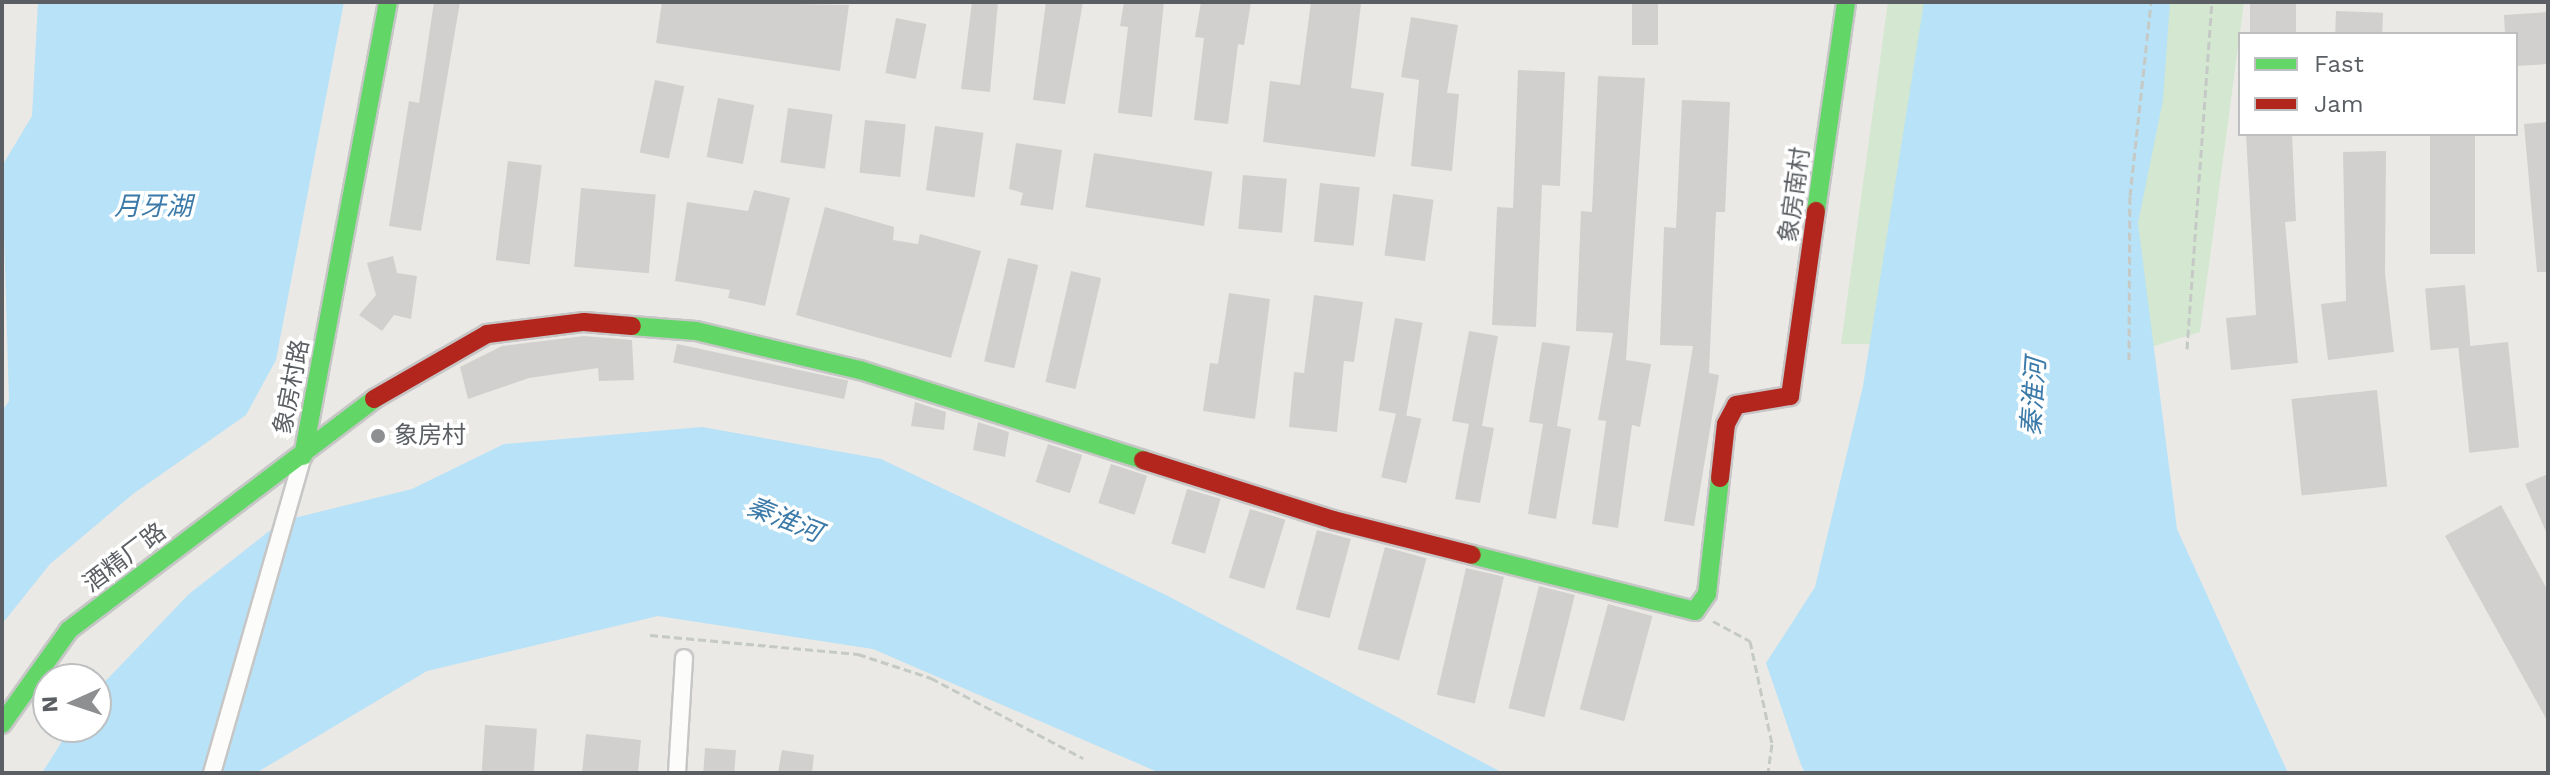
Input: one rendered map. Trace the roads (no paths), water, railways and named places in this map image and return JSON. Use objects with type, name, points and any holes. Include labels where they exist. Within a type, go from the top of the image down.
[{"type":"street","name":"象房村路","points":[[212,773],[303,456],[388,2]]},
{"type":"street","name":"象房南村","points":[[1695,611],[1707,594],[1726,424],[1736,405],[1790,396],[1846,2]]},
{"type":"street","name":"酒精厂路","points":[[2,724],[69,630],[405,376],[487,334],[584,322],[696,331],[860,370],[1333,520],[1695,611]]},
{"type":"street","points":[[677,773],[684,658]]},
{"type":"water","name":"月牙湖","points":[[38,2],[344,2],[276,360],[246,415],[133,494],[50,564],[2,624],[2,411],[9,401],[2,166],[32,116]]},
{"type":"water","name":"秦淮河","points":[[1924,2],[2170,2],[2163,100],[2138,223],[2177,529],[2288,773],[1805,773],[1801,765],[1766,663],[1815,587],[1863,386]]},
{"type":"water","name":"秦淮河","points":[[702,427],[881,459],[1166,595],[1503,773],[1160,773],[873,649],[658,616],[427,671],[256,773],[42,773],[61,743],[112,743],[112,674],[189,594],[282,521],[412,489],[504,444]]},
{"type":"place","name":"象房村","points":[[378,436]]}]
